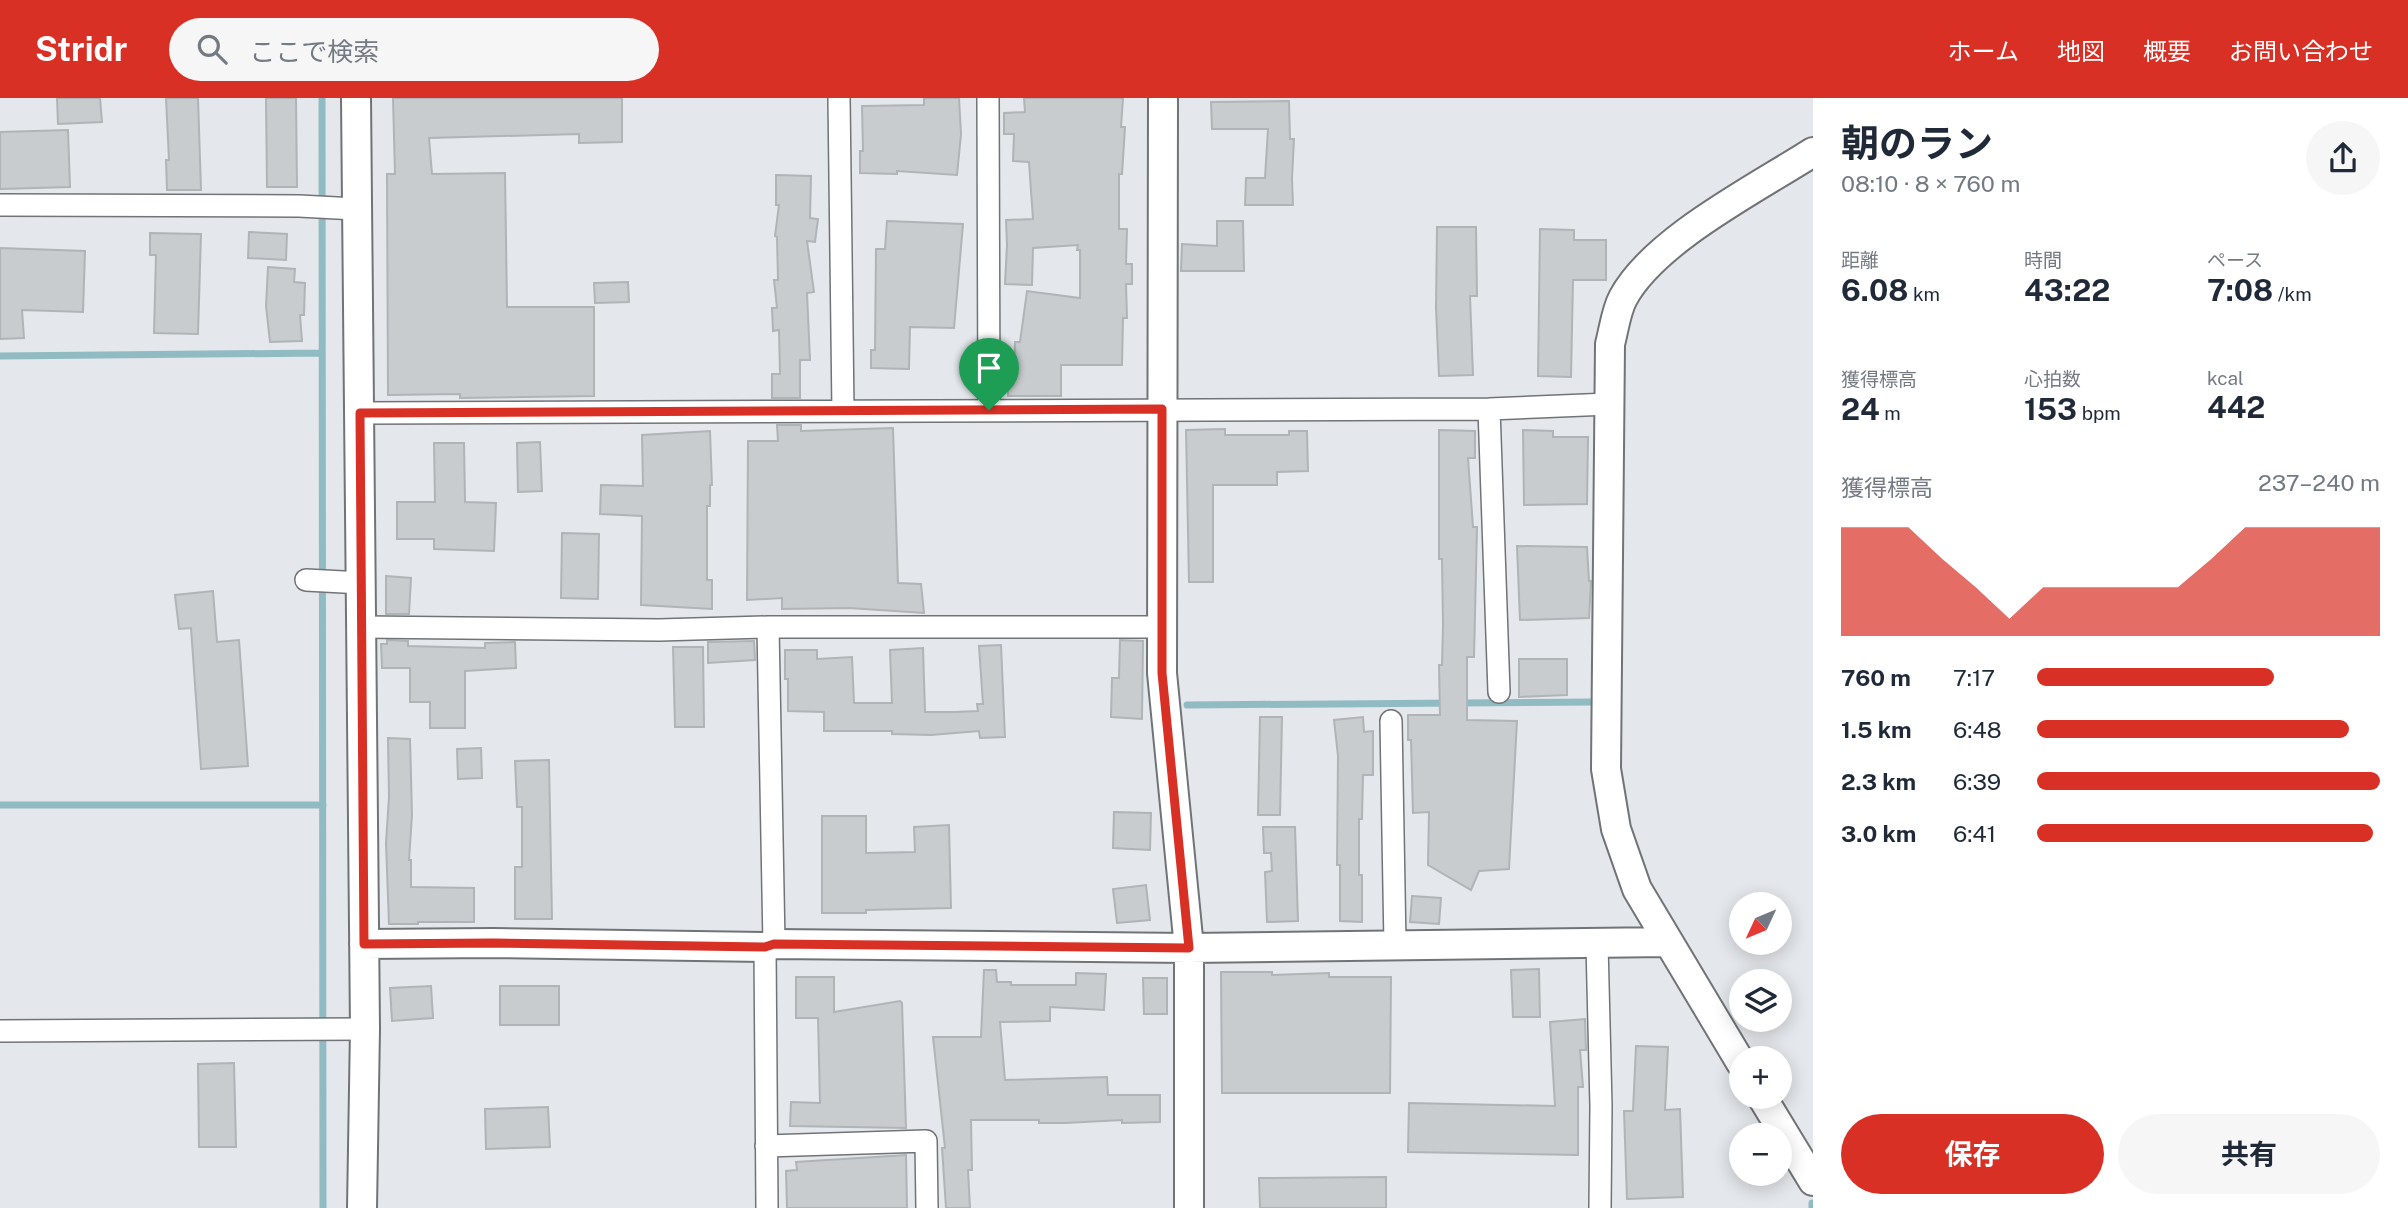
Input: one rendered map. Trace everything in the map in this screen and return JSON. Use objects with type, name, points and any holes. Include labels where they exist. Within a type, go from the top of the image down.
[{"type":"street","points":[[356,98],[365,1029],[362,1208]]},
{"type":"street","points":[[839,98],[843,411]]},
{"type":"street","points":[[989,98],[989,410]]},
{"type":"street","points":[[1163,98],[1162,673],[1189,948],[1189,1208]]},
{"type":"street","points":[[1731,1046],[1637,889],[1616,829],[1606,769],[1610,344],[1622,299],[1643,270],[1680,236],[1813,152]]},
{"type":"street","points":[[0,205],[356,208]]},
{"type":"street","points":[[360,413],[1489,409],[1609,404]]},
{"type":"street","points":[[1489,409],[1499,692]]},
{"type":"street","points":[[306,580],[362,583]]},
{"type":"street","points":[[362,627],[659,630],[768,627],[1162,627]]},
{"type":"street","points":[[767,1208],[770,946],[768,627]]},
{"type":"street","points":[[1391,721],[1395,945]]},
{"type":"street","points":[[364,944],[1189,948],[1667,942]]},
{"type":"street","points":[[1597,944],[1601,1106],[1600,1208]]},
{"type":"street","points":[[0,1031],[365,1029]]},
{"type":"street","points":[[1769,1109],[1813,1181]]},
{"type":"street","points":[[766,1146],[926,1141],[927,1208]]},
{"type":"building","points":[[57,98],[100,98],[102,122],[58,124]]},
{"type":"building","points":[[166,98],[198,98],[201,190],[167,190],[166,160],[169,160]]},
{"type":"building","points":[[266,98],[296,98],[297,187],[267,187]]},
{"type":"building","points":[[393,98],[622,98],[622,142],[579,143],[579,134],[429,138],[432,174],[505,173],[507,307],[594,307],[594,396],[460,398],[460,394],[388,395],[387,174],[395,174]]},
{"type":"building","points":[[924,98],[959,98],[961,134],[957,175],[897,171],[897,174],[860,173],[860,151],[863,151],[862,106],[924,105]]},
{"type":"building","points":[[1024,98],[1123,98],[1121,127],[1125,127],[1122,174],[1119,174],[1119,229],[1127,229],[1126,264],[1132,264],[1132,284],[1126,284],[1127,318],[1123,318],[1122,365],[1061,365],[1061,396],[1008,396],[1008,377],[1014,378],[1015,342],[1020,342],[1027,291],[1080,298],[1078,245],[1033,248],[1032,285],[1005,284],[1006,220],[1033,219],[1029,162],[1013,161],[1014,134],[1004,134],[1004,113],[1025,112]]},
{"type":"building","points":[[1289,101],[1290,139],[1294,139],[1293,205],[1245,205],[1246,178],[1265,178],[1268,129],[1212,129],[1211,102]]},
{"type":"building","points":[[68,130],[70,187],[0,189],[0,132]]},
{"type":"building","points":[[776,175],[811,176],[810,218],[818,219],[815,242],[807,241],[814,292],[807,293],[810,360],[800,360],[800,398],[772,398],[772,374],[780,374],[779,330],[773,331],[772,308],[777,308],[774,280],[778,280],[775,236],[779,205],[776,205]]},
{"type":"building","points":[[887,221],[963,224],[954,328],[910,327],[909,369],[871,368],[871,350],[875,350],[876,249],[885,249]]},
{"type":"building","points":[[1217,221],[1243,221],[1244,271],[1181,271],[1182,244],[1217,246]]},
{"type":"building","points":[[1437,227],[1476,227],[1477,296],[1470,296],[1473,375],[1439,376]]},
{"type":"building","points":[[1540,229],[1574,230],[1574,240],[1606,240],[1606,280],[1573,280],[1571,377],[1538,376]]},
{"type":"building","points":[[249,232],[287,234],[286,260],[248,258]]},
{"type":"building","points":[[150,233],[201,234],[198,334],[154,333],[156,255],[150,255]]},
{"type":"building","points":[[0,248],[85,251],[83,312],[22,310],[24,338],[0,339]]},
{"type":"building","points":[[268,267],[295,269],[294,282],[305,283],[304,315],[300,315],[302,341],[270,342],[266,306]]},
{"type":"building","points":[[628,282],[629,302],[595,303],[594,283]]},
{"type":"building","points":[[777,425],[801,425],[801,431],[893,428],[898,583],[921,584],[924,613],[849,608],[782,609],[782,598],[747,600],[748,441],[778,441]]},
{"type":"building","points":[[1225,429],[1225,435],[1289,435],[1289,431],[1307,431],[1308,471],[1277,472],[1277,485],[1213,485],[1213,582],[1189,582],[1186,430]]},
{"type":"building","points":[[1439,430],[1475,431],[1475,458],[1468,458],[1473,527],[1477,527],[1474,657],[1467,657],[1467,720],[1517,721],[1509,869],[1479,871],[1471,890],[1428,865],[1429,812],[1413,813],[1408,715],[1440,715],[1439,665],[1442,665],[1443,625],[1442,559],[1439,559]]},
{"type":"building","points":[[1523,430],[1553,431],[1553,437],[1588,437],[1587,504],[1524,505]]},
{"type":"building","points":[[710,431],[712,485],[710,506],[707,506],[707,580],[712,580],[712,609],[641,605],[642,516],[600,514],[601,485],[643,486],[642,435]]},
{"type":"building","points":[[540,442],[542,491],[518,492],[517,443]]},
{"type":"building","points":[[434,443],[464,443],[465,502],[496,503],[494,551],[434,549],[434,539],[397,539],[397,502],[435,502]]},
{"type":"building","points":[[562,533],[599,534],[598,599],[561,598]]},
{"type":"building","points":[[1517,546],[1587,547],[1591,581],[1589,618],[1520,620]]},
{"type":"building","points":[[386,576],[411,578],[409,614],[386,614]]},
{"type":"building","points":[[213,591],[217,642],[239,640],[248,766],[201,769],[191,628],[179,629],[175,595]]},
{"type":"building","points":[[387,640],[408,641],[408,646],[485,648],[485,643],[515,642],[516,668],[465,671],[465,728],[430,728],[430,702],[410,702],[410,668],[382,668],[381,644],[387,644]]},
{"type":"building","points":[[1120,640],[1143,641],[1142,719],[1111,717],[1112,678],[1119,678]]},
{"type":"building","points":[[754,641],[755,660],[708,663],[708,642]]},
{"type":"building","points":[[1001,645],[1005,737],[980,738],[979,731],[931,735],[892,734],[892,731],[824,731],[824,712],[788,711],[785,650],[817,650],[817,659],[852,657],[854,703],[892,703],[890,650],[923,648],[925,712],[955,712],[978,711],[977,704],[983,704],[979,646]]},
{"type":"building","points":[[673,647],[703,647],[704,727],[675,727]]},
{"type":"building","points":[[1519,659],[1567,659],[1567,695],[1519,697]]},
{"type":"building","points":[[1260,717],[1282,717],[1280,815],[1258,815]]},
{"type":"building","points":[[1363,717],[1364,732],[1373,731],[1373,775],[1363,775],[1362,819],[1359,819],[1362,922],[1340,921],[1340,865],[1337,865],[1338,756],[1334,720]]},
{"type":"building","points":[[388,738],[410,739],[411,887],[474,888],[474,922],[389,924],[386,843],[389,797]]},
{"type":"building","points":[[481,748],[482,778],[458,779],[457,749]]},
{"type":"building","points":[[549,760],[552,919],[515,919],[515,867],[522,867],[522,807],[517,807],[515,761]]},
{"type":"building","points":[[1114,812],[1151,813],[1150,850],[1113,848]]},
{"type":"building","points":[[822,816],[866,816],[866,853],[915,852],[914,827],[949,825],[951,908],[822,913]]},
{"type":"building","points":[[1263,827],[1295,827],[1298,921],[1267,922],[1265,872],[1272,871],[1271,853],[1264,853]]},
{"type":"building","points":[[1146,885],[1150,920],[1117,923],[1113,889]]},
{"type":"building","points":[[1412,896],[1441,898],[1439,924],[1410,922]]},
{"type":"building","points":[[1539,969],[1540,1017],[1513,1017],[1511,970]]},
{"type":"building","points":[[984,970],[996,970],[997,982],[1011,982],[1011,985],[1076,985],[1076,973],[1106,974],[1104,1010],[1050,1007],[1050,1021],[1000,1022],[1005,1080],[1107,1077],[1108,1095],[1160,1095],[1160,1122],[1122,1123],[1122,1120],[1039,1123],[1039,1120],[971,1120],[972,1170],[968,1170],[970,1208],[946,1208],[942,1148],[945,1148],[933,1037],[981,1037]]},
{"type":"building","points":[[1221,972],[1272,972],[1272,975],[1329,973],[1329,977],[1391,977],[1390,1093],[1222,1093]]},
{"type":"building","points":[[796,977],[834,977],[834,1012],[900,1001],[902,1003],[906,1128],[790,1126],[791,1102],[820,1103],[818,1018],[796,1018]]},
{"type":"building","points":[[1143,978],[1167,978],[1167,1014],[1144,1014]]},
{"type":"building","points":[[431,986],[433,1018],[392,1021],[390,988]]},
{"type":"building","points":[[500,986],[559,986],[559,1025],[500,1025]]},
{"type":"building","points":[[1585,1019],[1586,1050],[1580,1050],[1583,1087],[1578,1087],[1578,1155],[1408,1152],[1409,1103],[1555,1106],[1550,1022]]},
{"type":"building","points":[[1636,1046],[1668,1047],[1665,1110],[1680,1109],[1683,1197],[1627,1199],[1624,1111],[1633,1111]]},
{"type":"building","points":[[234,1063],[236,1147],[199,1147],[198,1064]]},
{"type":"building","points":[[548,1107],[550,1147],[486,1149],[485,1109]]},
{"type":"building","points":[[906,1155],[907,1208],[787,1208],[786,1171],[797,1170],[796,1162]]},
{"type":"building","points":[[1386,1177],[1386,1208],[1260,1208],[1259,1178]]},
{"type":"waterway","points":[[322,98],[323,1208]]},
{"type":"waterway","points":[[0,356],[322,353]]},
{"type":"waterway","points":[[1187,705],[1593,702]]},
{"type":"waterway","points":[[0,805],[323,805]]},
{"type":"waterway","points":[[1812,1203],[1812,1208]]},
{"type":"route","points":[[1162,409],[1162,673],[1189,948],[364,944],[360,413],[989,410],[1162,409]]}]
